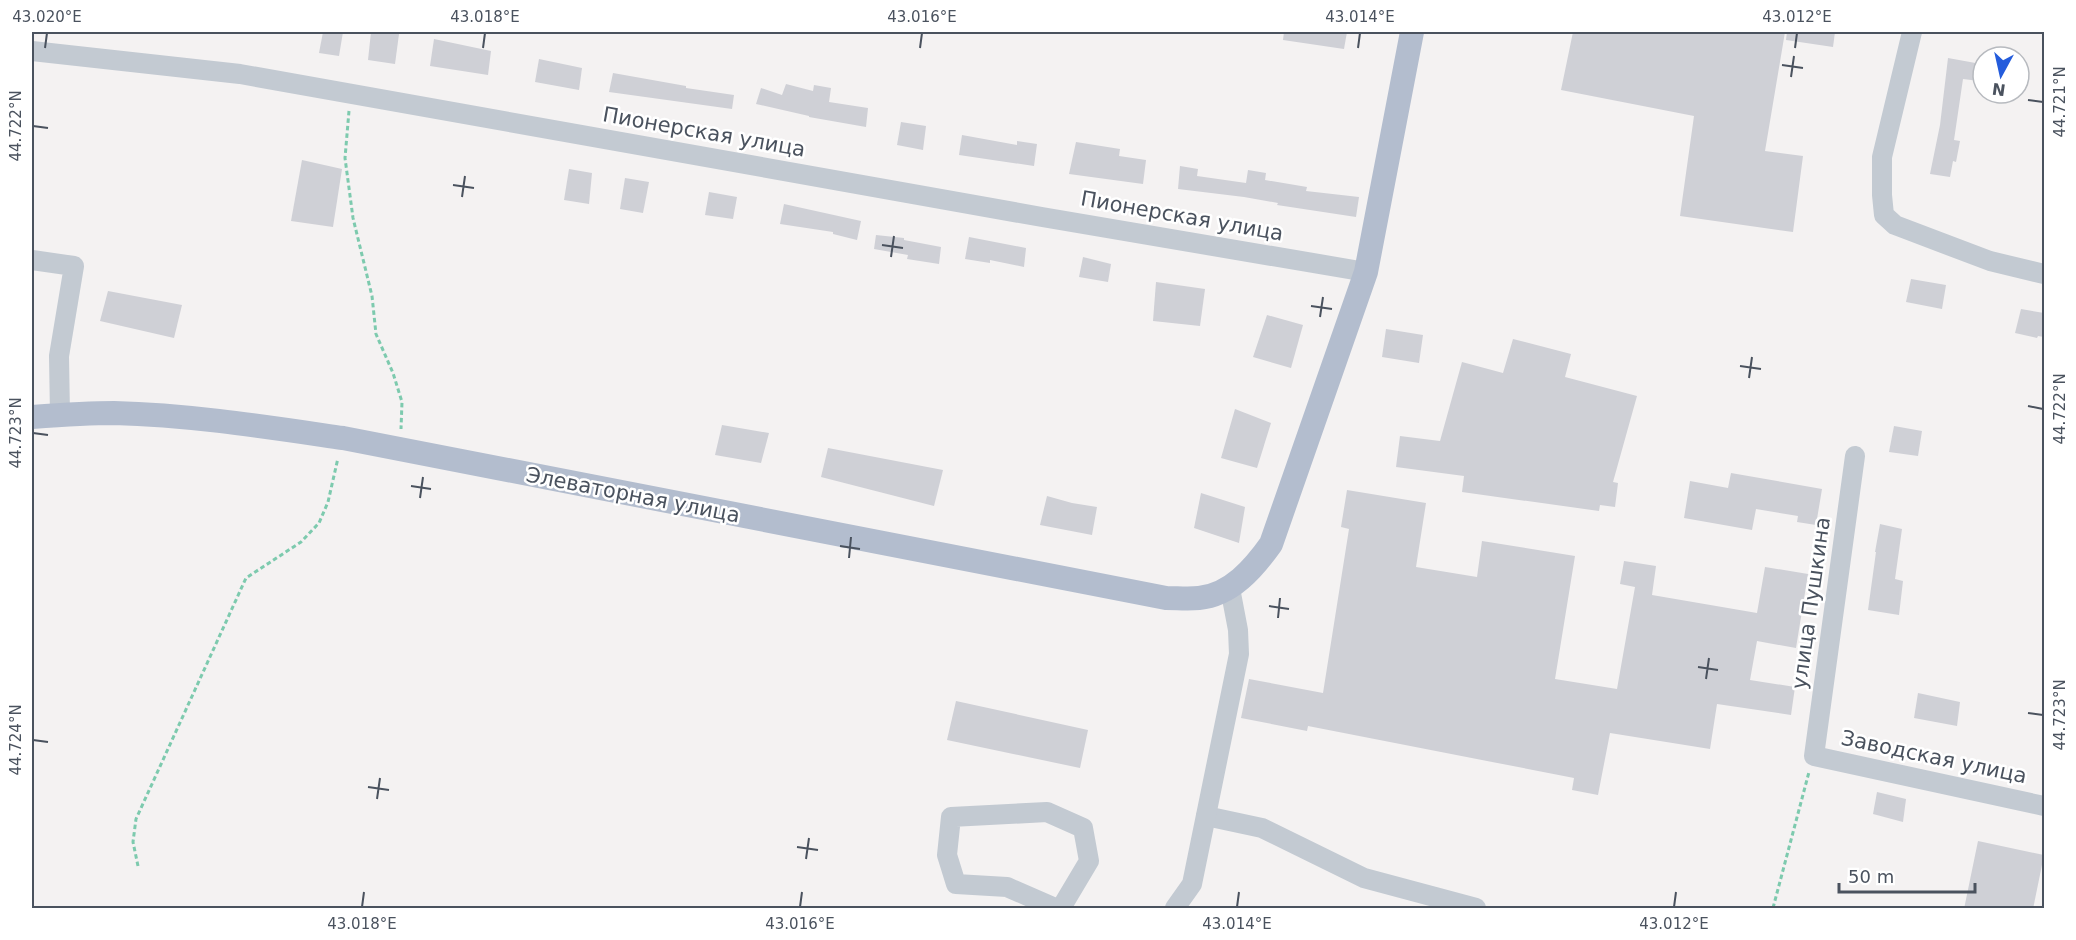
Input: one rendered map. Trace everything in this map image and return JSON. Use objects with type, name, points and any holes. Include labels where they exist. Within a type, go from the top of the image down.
[{"type":"main road","points":[[1230,588],[1256,566],[1271,544],[1366,272],[1412,32]]},
{"type":"main road","name":"Элеваторная улица","points":[[32,417],[113,413],[164,416],[220,421],[343,438],[1166,598],[1202,598],[1230,588]]},
{"type":"street","points":[[1912,32],[1882,157],[1884,215],[1895,225],[1990,261],[2044,274]]},
{"type":"street","name":"Пионерская улица","points":[[32,51],[240,74],[1042,217],[1366,272]]},
{"type":"street","points":[[32,260],[74,266],[59,356],[60,415]]},
{"type":"street","name":"улица Пушкина","points":[[1814,756],[1855,456]]},
{"type":"street","points":[[1175,909],[1192,884],[1239,654],[1238,630],[1230,588]]},
{"type":"street","name":"Заводская улица","points":[[1814,756],[2044,806]]},
{"type":"street","points":[[1055,909],[1006,887],[956,884],[947,855],[951,817],[1047,812],[1083,828],[1089,861],[1061,909]]},
{"type":"street","points":[[1206,816],[1262,828],[1364,878],[1476,909]]},
{"type":"path","points":[[351,94],[345,158],[353,218],[372,296],[376,334],[393,373],[402,402],[400,449]]},
{"type":"path","points":[[138,866],[133,842],[136,819],[246,578],[301,542],[319,523],[328,502],[343,438]]},
{"type":"path","points":[[1773,909],[1814,756]]},
{"type":"building","points":[[323,32],[343,32],[339,56],[319,53]]},
{"type":"building","points":[[371,32],[399,34],[395,64],[368,60]]},
{"type":"building","points":[[1284,32],[1347,32],[1344,49],[1283,40]]},
{"type":"building","points":[[1573,32],[1785,32],[1765,151],[1803,156],[1793,232],[1680,216],[1694,116],[1561,90]]},
{"type":"building","points":[[1787,32],[1835,32],[1833,47],[1786,40]]},
{"type":"building","points":[[434,39],[491,51],[488,75],[430,66]]},
{"type":"building","points":[[1948,58],[1971,62],[1971,80],[1963,79],[1954,140],[1960,141],[1950,177],[1930,174],[1940,125]]},
{"type":"building","points":[[539,59],[582,68],[579,90],[535,82]]},
{"type":"building","points":[[613,73],[734,95],[732,109],[609,92]]},
{"type":"building","points":[[786,84],[813,91],[814,85],[831,88],[829,102],[868,108],[866,127],[809,117],[756,104],[761,88],[782,95]]},
{"type":"building","points":[[901,122],[926,126],[923,150],[897,145]]},
{"type":"building","points":[[962,135],[1017,145],[1017,141],[1037,144],[1034,166],[959,155]]},
{"type":"building","points":[[1076,142],[1120,149],[1119,156],[1146,160],[1143,184],[1069,174]]},
{"type":"building","points":[[302,160],[342,169],[333,227],[291,221]]},
{"type":"building","points":[[1180,166],[1198,169],[1197,176],[1246,183],[1248,170],[1266,173],[1265,180],[1307,187],[1306,191],[1359,197],[1356,217],[1277,205],[1278,203],[1244,197],[1178,189]]},
{"type":"building","points":[[569,169],[592,173],[589,204],[564,200]]},
{"type":"building","points":[[625,178],[649,182],[643,213],[620,209]]},
{"type":"building","points":[[709,192],[737,197],[733,219],[705,215]]},
{"type":"building","points":[[784,204],[861,221],[857,240],[833,234],[833,232],[780,224]]},
{"type":"building","points":[[876,235],[904,238],[904,240],[941,247],[939,264],[907,259],[908,255],[874,249]]},
{"type":"building","points":[[969,237],[1026,248],[1024,267],[990,260],[990,263],[965,259]]},
{"type":"building","points":[[1083,257],[1111,264],[1108,282],[1079,277]]},
{"type":"building","points":[[1911,279],[1946,285],[1942,309],[1906,302]]},
{"type":"building","points":[[1156,282],[1205,289],[1200,326],[1153,321]]},
{"type":"building","points":[[108,291],[182,305],[174,338],[100,321]]},
{"type":"building","points":[[2021,309],[2044,313],[2044,337],[2038,336],[2037,338],[2015,333]]},
{"type":"building","points":[[1267,315],[1303,325],[1291,368],[1253,357]]},
{"type":"building","points":[[1386,329],[1423,335],[1419,363],[1382,357]]},
{"type":"building","points":[[1513,339],[1571,354],[1565,377],[1637,396],[1613,482],[1618,483],[1615,507],[1600,505],[1599,511],[1462,492],[1464,476],[1396,467],[1400,436],[1440,441],[1462,362],[1503,373]]},
{"type":"building","points":[[1235,409],[1271,423],[1257,468],[1221,458]]},
{"type":"building","points":[[722,425],[769,433],[761,463],[715,455]]},
{"type":"building","points":[[1894,426],[1922,431],[1918,456],[1889,452]]},
{"type":"building","points":[[828,448],[943,470],[934,506],[821,477]]},
{"type":"building","points":[[1731,473],[1822,489],[1816,525],[1797,522],[1798,516],[1756,509],[1752,530],[1684,518],[1690,481],[1728,488]]},
{"type":"building","points":[[1347,490],[1426,503],[1416,567],[1477,577],[1482,541],[1575,556],[1555,679],[1617,689],[1635,587],[1620,584],[1624,561],[1656,566],[1652,595],[1757,613],[1765,567],[1808,574],[1796,648],[1757,641],[1750,680],[1795,687],[1791,715],[1717,704],[1710,749],[1610,733],[1598,795],[1572,790],[1574,778],[1308,726],[1307,731],[1241,718],[1249,679],[1323,693],[1349,529],[1341,527]]},
{"type":"building","points":[[1201,493],[1245,507],[1239,543],[1194,528]]},
{"type":"building","points":[[1047,496],[1097,507],[1092,535],[1040,525]]},
{"type":"building","points":[[1880,524],[1902,529],[1895,579],[1903,581],[1899,615],[1868,610]]},
{"type":"building","points":[[1918,693],[1960,702],[1957,726],[1914,718]]},
{"type":"building","points":[[956,701],[1088,730],[1080,768],[947,740]]},
{"type":"building","points":[[1877,792],[1906,799],[1903,822],[1873,814]]},
{"type":"building","points":[[1978,841],[2044,855],[2033,909],[1964,909]]}]
